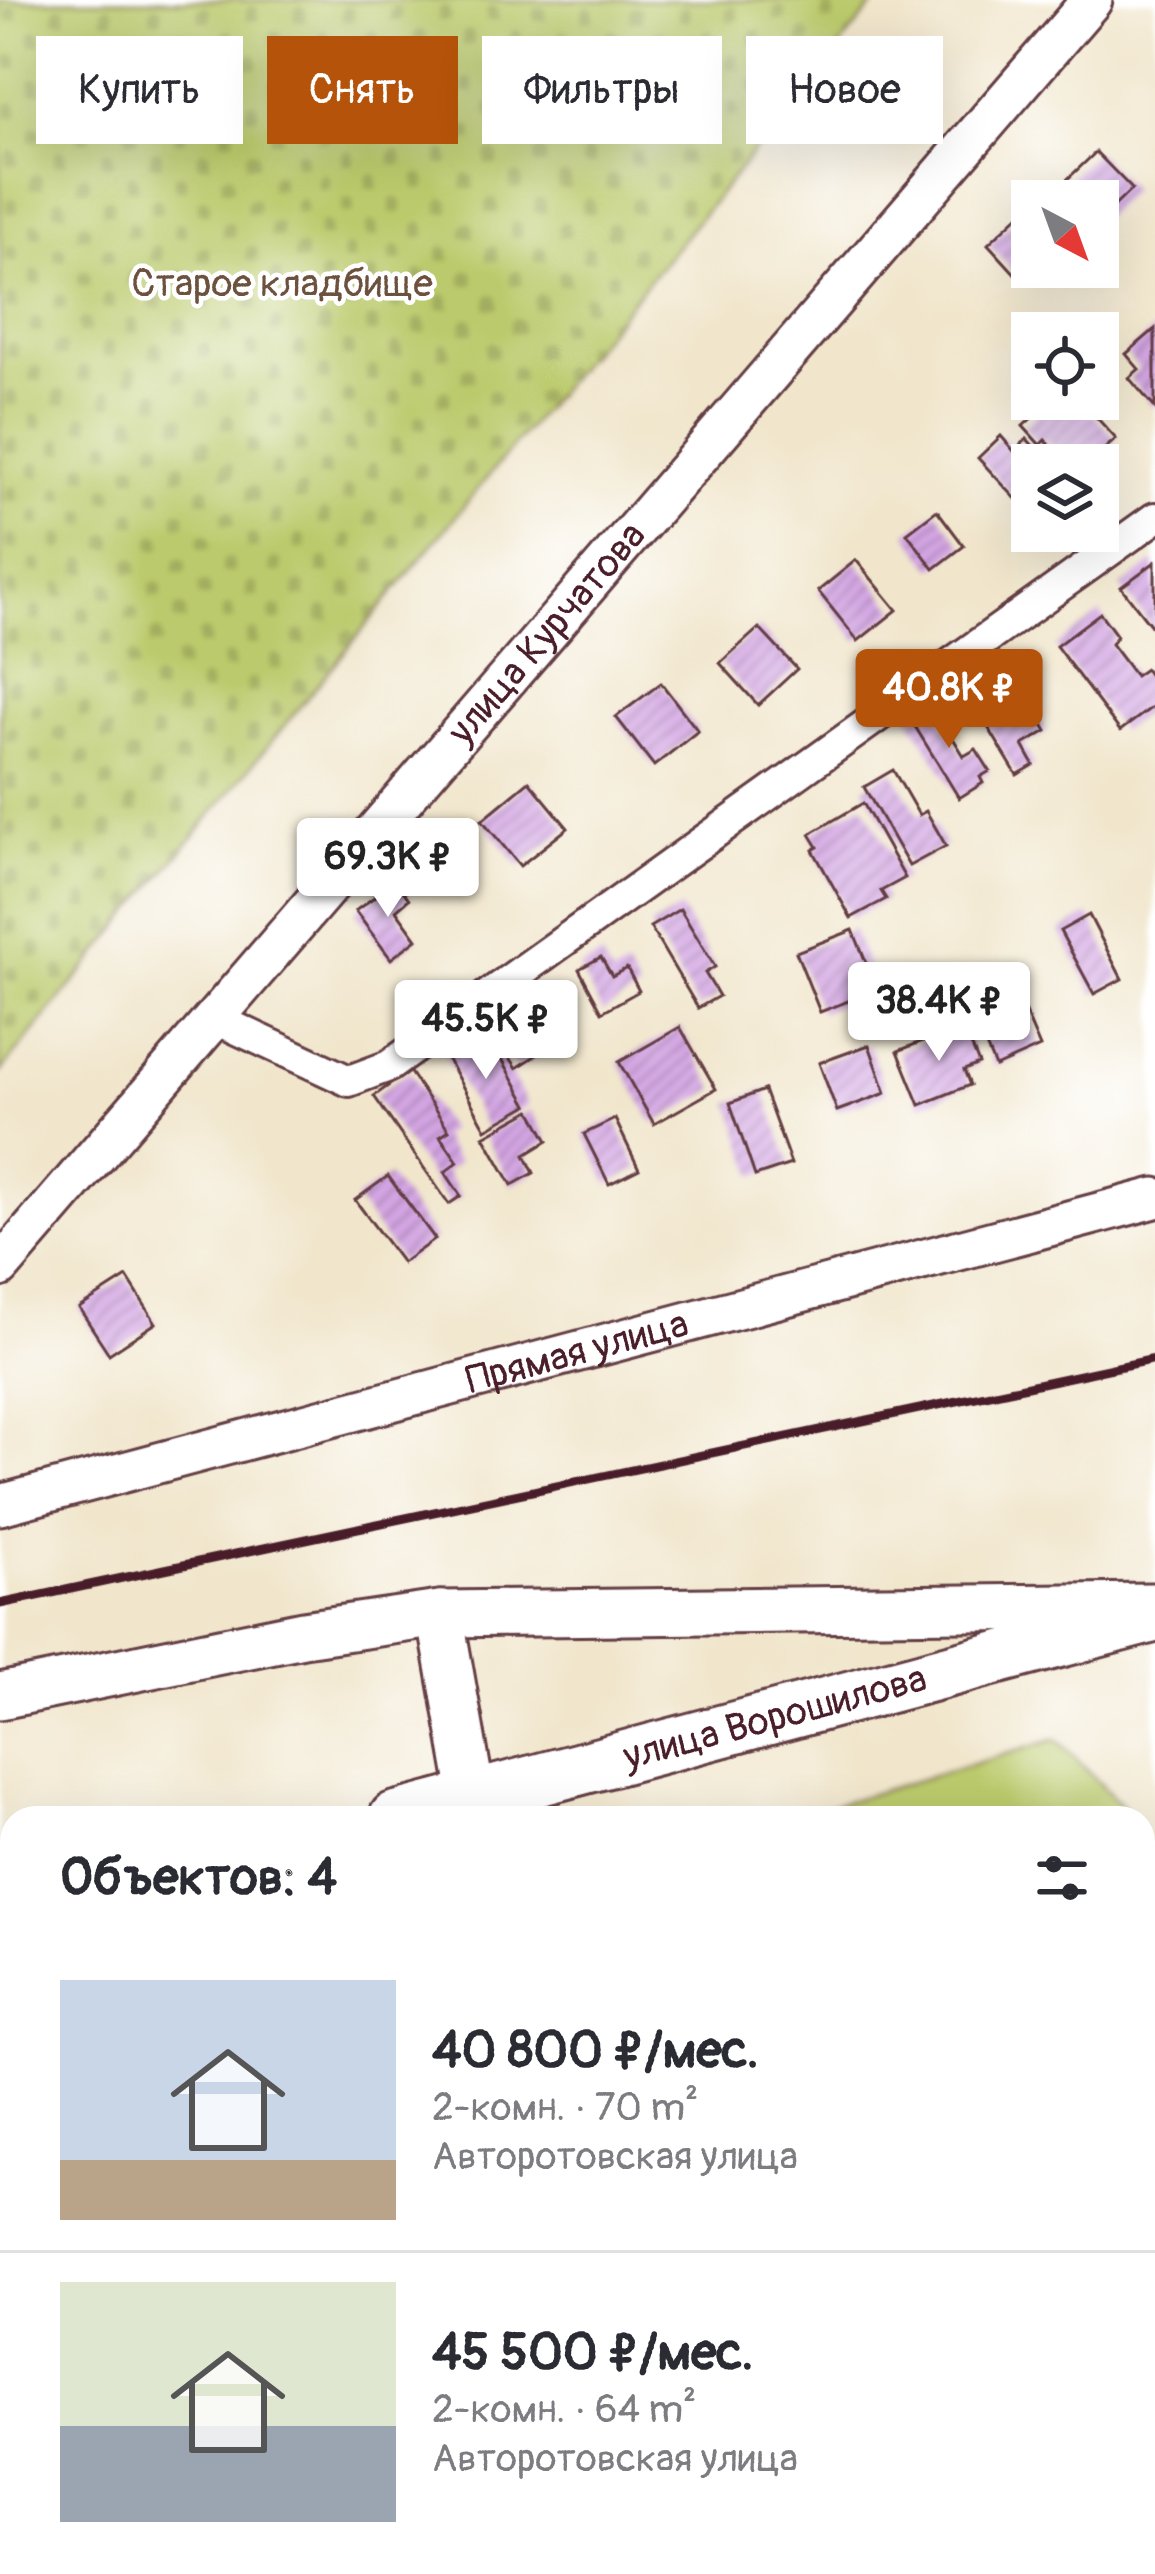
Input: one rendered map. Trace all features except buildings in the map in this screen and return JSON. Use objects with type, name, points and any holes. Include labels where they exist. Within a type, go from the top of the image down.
[{"type":"main road","points":[[0,1696],[303,1634],[440,1614],[1155,1606]]},
{"type":"main road","points":[[440,1614],[472,1795]]},
{"type":"main road","name":"улица Ворошилова","points":[[435,1806],[1155,1616]]},
{"type":"street","name":"улица Курчатова","points":[[0,1267],[1092,0]]},
{"type":"street","points":[[214,1018],[350,1081],[389,1066],[1155,518]]},
{"type":"street","name":"Прямая улица","points":[[0,1505],[1155,1198]]},
{"type":"green space","name":"Старое кладбище","points":[[0,0],[878,0],[849,36],[746,36],[746,144],[760,144],[0,1073]]},
{"type":"green space","points":[[1057,1739],[1121,1806],[831,1806]]},
{"type":"railway","points":[[0,1604],[1155,1359]]}]
